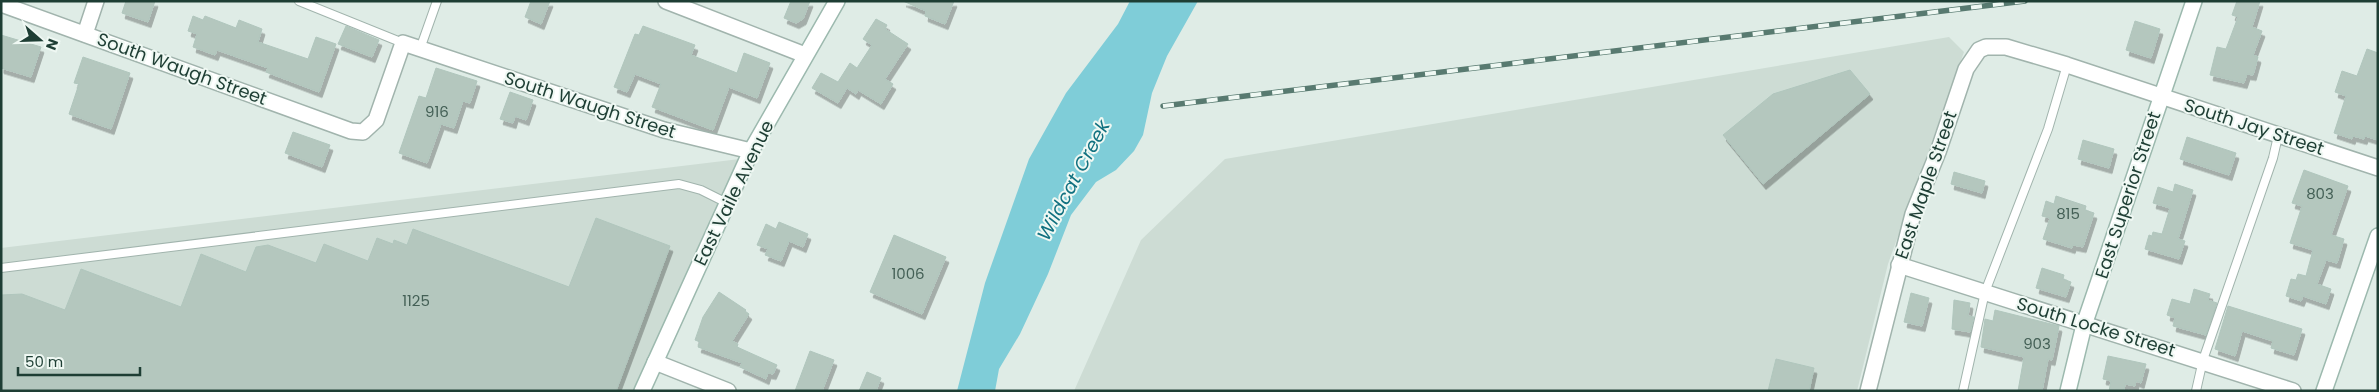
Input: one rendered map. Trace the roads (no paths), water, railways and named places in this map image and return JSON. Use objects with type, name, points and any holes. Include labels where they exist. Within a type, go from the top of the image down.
[{"type":"street","points":[[85,34],[96,1]]},
{"type":"street","points":[[666,1],[805,55]]},
{"type":"street","name":"East Vaile Avenue","points":[[642,391],[751,151],[837,1]]},
{"type":"street","name":"East Superior Street","points":[[2068,391],[2084,325],[2194,1]]},
{"type":"street","name":"South Waugh Street","points":[[1,4],[351,131],[363,132],[376,120],[403,43],[664,130],[751,151]]},
{"type":"street","name":"South Jay Street","points":[[1986,47],[2006,47],[2068,65],[2378,168]]},
{"type":"street","name":"East Maple Street","points":[[1868,391],[1913,214],[1938,152],[1966,69],[1979,50],[1986,47]]},
{"type":"street","points":[[2324,391],[2378,236]]},
{"type":"street","name":"South Locke Street","points":[[1899,265],[2084,325],[2203,360],[2293,391]]},
{"type":"street","points":[[655,362],[728,391]]},
{"type":"lane","points":[[299,1],[403,43]]},
{"type":"lane","points":[[420,49],[437,1]]},
{"type":"lane","points":[[1963,391],[1985,292],[2048,129],[2068,65]]},
{"type":"lane","points":[[2196,391],[2203,360],[2273,158],[2278,136]]},
{"type":"lane","points":[[1,268],[679,184],[701,190],[727,203]]},
{"type":"water","name":"Wildcat Creek","points":[[1130,1],[1198,1],[1167,56],[1152,93],[1143,135],[1134,151],[1116,170],[1096,182],[1071,215],[1048,274],[1020,334],[999,369],[995,391],[957,391],[985,283],[1029,159],[1066,93],[1118,24]]},
{"type":"railway","points":[[1163,106],[2025,1]]}]
